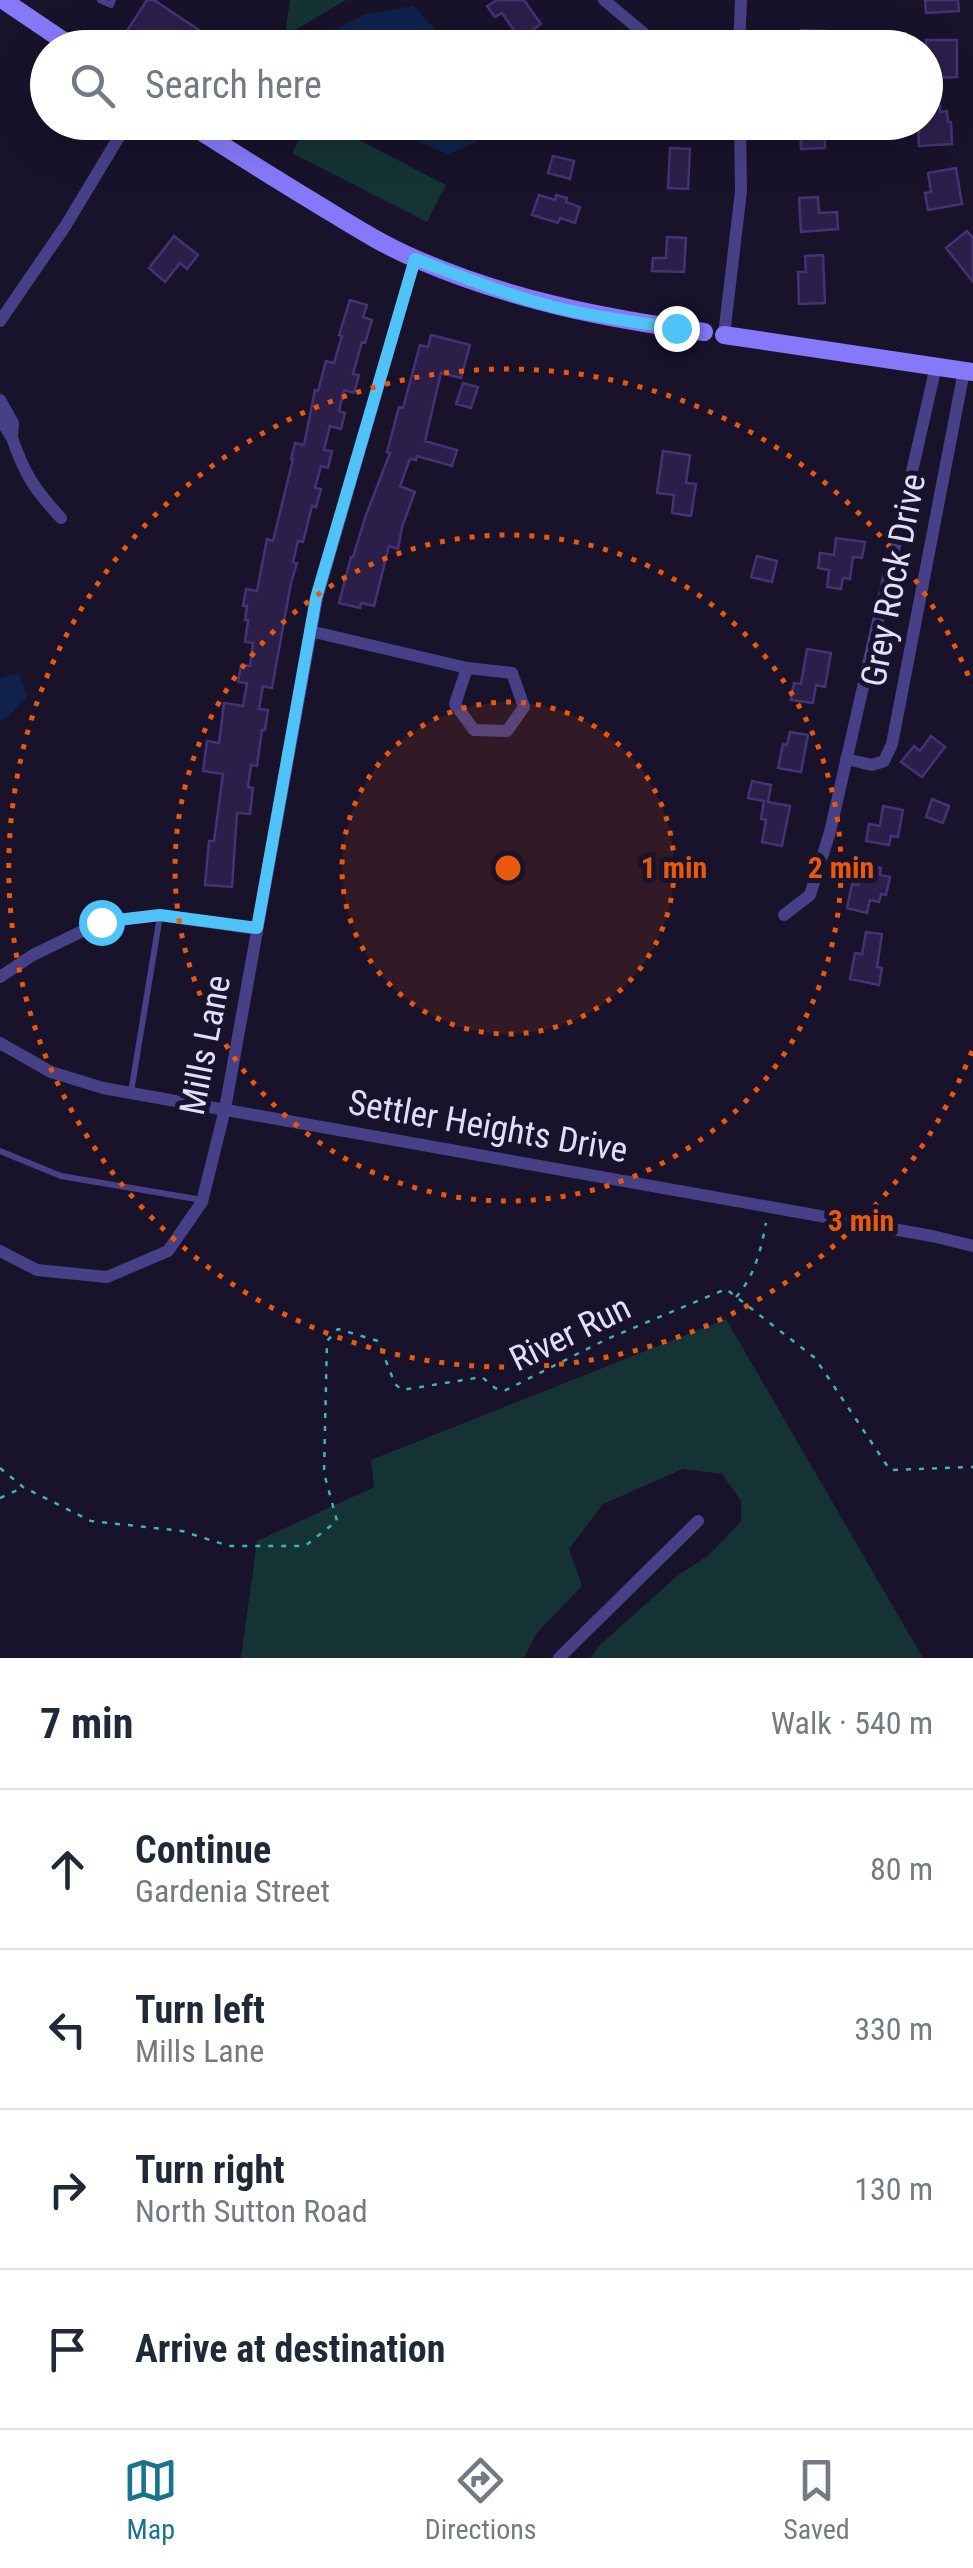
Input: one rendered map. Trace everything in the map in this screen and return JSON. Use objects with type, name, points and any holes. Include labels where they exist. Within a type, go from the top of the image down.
[{"type":"main road","points":[[3,0],[47,30]]},
{"type":"main road","points":[[215,140],[370,236],[415,259],[552,306],[704,332]]},
{"type":"main road","points":[[724,335],[969,372]]},
{"type":"street","points":[[604,0],[639,30]]},
{"type":"street","points":[[740,30],[741,0]]},
{"type":"street","points":[[0,321],[66,226],[117,140]]},
{"type":"street","points":[[724,335],[740,191],[740,140]]},
{"type":"street","name":"Mills Lane","points":[[0,1251],[36,1270],[106,1277],[168,1251],[202,1200],[224,1110],[316,598],[415,259]]},
{"type":"street","name":"Grey Rock Drive","points":[[784,915],[810,896],[830,832],[936,366]]},
{"type":"street","name":"Grey Rock Drive","points":[[846,760],[872,764],[884,761],[892,744],[969,372]]},
{"type":"street","points":[[1,409],[25,474],[60,518]]},
{"type":"street","points":[[310,630],[468,668],[512,674],[524,707],[507,731],[474,730],[455,704],[468,668]]},
{"type":"street","points":[[0,976],[101,922],[160,915],[257,928]]},
{"type":"street","name":"Settler Heights Drive","points":[[0,1043],[51,1072],[103,1088],[973,1246]]},
{"type":"street","points":[[559,1658],[698,1521]]},
{"type":"lane","points":[[100,0],[111,5],[113,0]]},
{"type":"lane","points":[[131,1093],[160,915]]},
{"type":"lane","points":[[0,1151],[60,1176],[202,1200]]},
{"type":"path","points":[[769,1206],[757,1260],[736,1296],[815,1358],[890,1470],[973,1467]]},
{"type":"path","name":"River Run","points":[[0,1468],[23,1488],[91,1521],[182,1531],[230,1546],[305,1546],[336,1521],[324,1473],[327,1340],[338,1330],[378,1341],[402,1390],[482,1377],[504,1391],[608,1339],[726,1289],[736,1296]]},
{"type":"path","points":[[0,1498],[23,1488]]},
{"type":"green space","points":[[290,0],[346,0],[295,30],[286,30]]},
{"type":"green space","points":[[299,140],[359,140],[446,185],[427,222],[292,153]]},
{"type":"green space","points":[[726,1319],[923,1658],[590,1658],[677,1576],[709,1555],[741,1521],[741,1501],[722,1474],[683,1469],[603,1504],[569,1549],[582,1586],[536,1634],[524,1658],[241,1658],[257,1541],[374,1487],[371,1460]]},
{"type":"water","points":[[413,6],[436,30],[335,30],[366,14]]},
{"type":"water","points":[[415,140],[477,140],[448,154]]},
{"type":"water","points":[[19,673],[27,697],[0,721],[0,678]]},
{"type":"building","points":[[147,0],[154,0],[199,30],[128,30]]},
{"type":"building","points":[[497,0],[524,0],[541,24],[533,30],[514,30],[502,13],[495,17],[487,6]]},
{"type":"building","points":[[925,0],[958,0],[959,11],[926,13]]},
{"type":"building","points":[[943,40],[957,40],[957,77],[943,78]]},
{"type":"building","points":[[947,111],[952,144],[919,146],[919,140],[943,140],[943,112]]},
{"type":"building","points":[[801,140],[825,140],[825,148],[801,149]]},
{"type":"building","points":[[670,148],[690,149],[688,189],[668,188]]},
{"type":"building","points":[[553,156],[574,161],[570,179],[548,173]]},
{"type":"building","points":[[956,168],[962,204],[928,210],[928,173]]},
{"type":"building","points":[[539,195],[555,200],[556,195],[567,198],[566,202],[580,207],[575,223],[560,218],[558,223],[532,215]]},
{"type":"building","points":[[818,197],[819,213],[837,212],[838,229],[801,232],[799,198]]},
{"type":"building","points":[[967,231],[973,238],[973,282],[946,248]]},
{"type":"building","points":[[174,236],[198,255],[187,269],[180,263],[165,282],[149,268]]},
{"type":"building","points":[[667,237],[686,238],[684,272],[652,271],[653,258],[666,258]]},
{"type":"building","points":[[823,255],[825,303],[799,304],[798,272],[806,272],[805,256]]},
{"type":"building","points":[[350,300],[367,305],[363,317],[372,320],[353,374],[359,375],[354,393],[344,390],[339,411],[345,413],[341,429],[330,426],[324,450],[332,451],[328,468],[321,466],[315,488],[321,489],[316,507],[312,506],[303,542],[298,541],[272,688],[263,686],[259,709],[268,710],[257,766],[251,765],[250,814],[237,813],[232,887],[205,885],[209,841],[214,841],[223,774],[203,771],[207,741],[219,743],[224,703],[243,706],[247,683],[238,682],[241,665],[250,666],[253,643],[245,642],[246,589],[257,591],[267,539],[273,541],[295,443],[304,445],[315,390],[318,391],[326,361],[334,363]]},
{"type":"building","points":[[431,335],[470,345],[461,378],[441,373],[425,441],[457,450],[452,466],[417,456],[416,460],[410,459],[400,486],[415,492],[398,549],[389,546],[374,606],[361,603],[360,608],[339,603],[351,557],[390,453],[387,452],[399,407],[403,408],[420,345],[428,347]]},
{"type":"building","points":[[463,383],[478,387],[471,408],[456,404]]},
{"type":"building","points":[[663,451],[690,455],[686,483],[696,484],[691,516],[672,513],[674,495],[657,493]]},
{"type":"building","points":[[836,538],[865,542],[862,558],[853,557],[850,579],[843,578],[841,589],[827,587],[829,570],[818,568],[820,553],[834,555]]},
{"type":"building","points":[[757,556],[777,561],[772,582],[751,577]]},
{"type":"building","points":[[807,649],[831,653],[825,687],[816,685],[813,703],[791,700],[794,683],[801,684]]},
{"type":"building","points":[[790,732],[808,735],[801,772],[778,768]]},
{"type":"building","points":[[931,736],[945,747],[922,777],[901,762],[914,746],[920,751]]},
{"type":"building","points":[[752,781],[771,785],[768,802],[790,806],[782,846],[762,842],[764,801],[748,798]]},
{"type":"building","points":[[932,799],[949,806],[943,823],[926,817]]},
{"type":"building","points":[[883,806],[903,810],[898,837],[891,836],[889,845],[866,841],[869,824],[880,826]]},
{"type":"building","points":[[863,864],[881,868],[880,875],[890,877],[886,895],[881,894],[879,902],[870,900],[867,913],[847,908],[852,884],[858,885]]},
{"type":"building","points":[[866,932],[882,934],[877,967],[882,968],[879,985],[850,979],[855,953],[862,954]]},
{"type":"route","points":[[101,922],[160,915],[257,928],[316,598],[415,259],[552,306],[676,328]]}]
